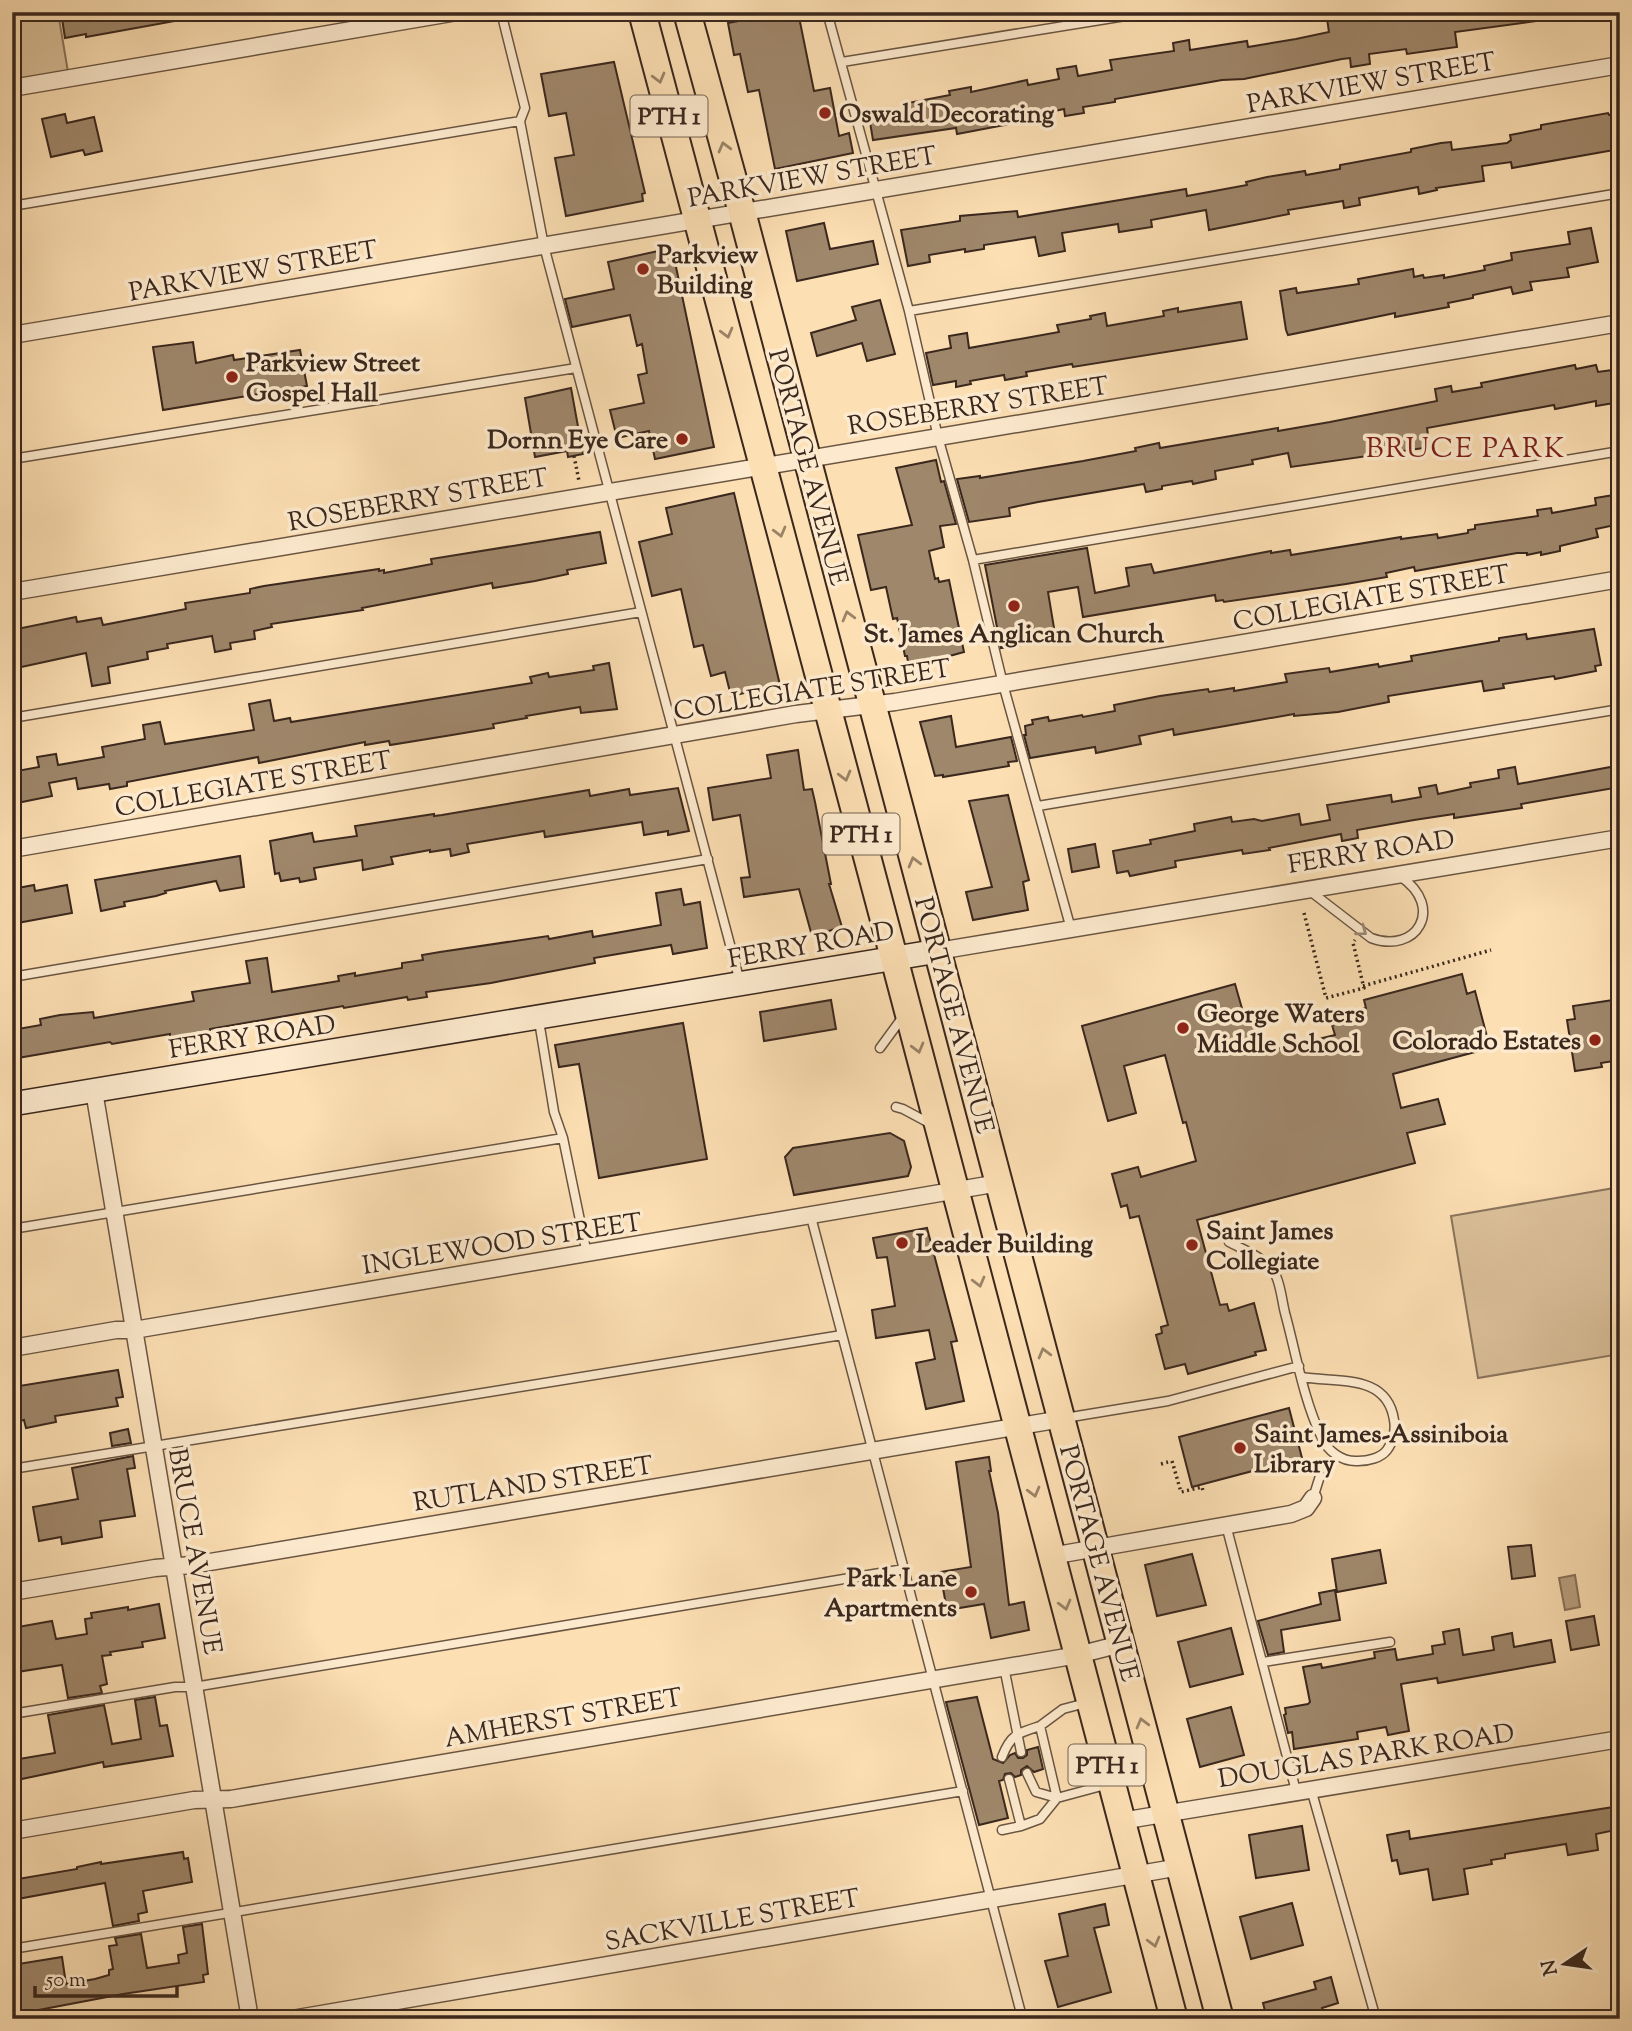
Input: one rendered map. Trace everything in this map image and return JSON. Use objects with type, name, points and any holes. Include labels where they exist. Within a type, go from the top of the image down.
[{"type":"highway","name":"PORTAGE AVENUE","points":[[642,12],[1174,2019]]},
{"type":"highway","name":"PORTAGE AVENUE","points":[[687,12],[1220,2019]]},
{"type":"main road","name":"FERRY ROAD","points":[[12,1104],[938,951]]},
{"type":"street","points":[[12,88],[457,12]]},
{"type":"street","name":"PARKVIEW STREET","points":[[12,335],[1620,65]]},
{"type":"street","name":"ROSEBERRY STREET","points":[[12,592],[1620,323]]},
{"type":"street","name":"COLLEGIATE STREET","points":[[12,849],[827,710],[1003,684],[1620,579]]},
{"type":"street","name":"FERRY ROAD","points":[[938,951],[1620,838]]},
{"type":"street","name":"BRUCE AVENUE","points":[[94,1091],[250,2019]]},
{"type":"street","name":"INGLEWOOD STREET","points":[[12,1348],[116,1330],[134,1330],[999,1184]]},
{"type":"street","name":"RUTLAND STREET","points":[[12,1592],[174,1565],[192,1565],[1062,1419]]},
{"type":"street","points":[[1051,1556],[1292,1514],[1306,1508],[1313,1498]]},
{"type":"street","name":"AMHERST STREET","points":[[12,1831],[213,1798],[231,1799],[1078,1655],[1121,1644]]},
{"type":"street","name":"DOUGLAS PARK ROAD","points":[[1121,1821],[1620,1739]]},
{"type":"street","name":"SACKVILLE STREET","points":[[292,2019],[1180,1867]]},
{"type":"lane","points":[[501,12],[525,108],[520,121],[544,246],[741,985]]},
{"type":"lane","points":[[827,12],[909,311],[938,437],[973,559],[1003,684],[1071,929]]},
{"type":"lane","points":[[842,62],[1150,12]]},
{"type":"lane","points":[[12,206],[520,121]]},
{"type":"lane","points":[[909,311],[1620,193]]},
{"type":"lane","points":[[12,459],[576,368]]},
{"type":"lane","points":[[973,559],[1620,451]]},
{"type":"lane","points":[[12,718],[641,612]]},
{"type":"lane","points":[[1038,806],[1620,709]]},
{"type":"lane","points":[[12,977],[708,859]]},
{"type":"lane","points":[[1308,889],[1371,938],[1392,942],[1411,935],[1418,928],[1424,910],[1411,883],[1398,874]]},
{"type":"lane","points":[[880,1048],[908,1009]]},
{"type":"lane","points":[[538,1018],[554,1112],[564,1138],[587,1254]]},
{"type":"lane","points":[[896,1107],[939,1129]]},
{"type":"lane","points":[[12,1229],[564,1138]]},
{"type":"lane","points":[[811,1217],[1022,2017],[1013,2019]]},
{"type":"lane","points":[[1229,1242],[1267,1263],[1276,1278],[1302,1377],[1321,1438],[1335,1455],[1349,1461],[1376,1458],[1386,1452],[1395,1426],[1388,1401],[1380,1391],[1351,1381],[1325,1381],[1302,1377]]},
{"type":"lane","points":[[12,1469],[842,1335]]},
{"type":"lane","points":[[1062,1419],[1168,1401],[1299,1366]]},
{"type":"lane","points":[[1313,1498],[1320,1476]]},
{"type":"lane","points":[[1227,1525],[1263,1662],[1376,2019]]},
{"type":"lane","points":[[12,1714],[194,1687],[904,1569]]},
{"type":"lane","points":[[1263,1662],[1390,1642]]},
{"type":"lane","points":[[1004,1667],[1021,1752]]},
{"type":"lane","points":[[1002,1757],[1016,1733],[1040,1726],[1063,1709],[1091,1702]]},
{"type":"lane","points":[[1040,1726],[1057,1798]]},
{"type":"lane","points":[[1027,1773],[1036,1792],[1057,1798],[1112,1784]]},
{"type":"lane","points":[[1009,1779],[1021,1826]]},
{"type":"lane","points":[[12,1949],[963,1791]]},
{"type":"lane","points":[[1002,1830],[1040,1819],[1057,1798]]},
{"type":"path","points":[[574,456],[582,496]]},
{"type":"path","points":[[1304,914],[1326,998],[1364,989],[1353,943],[1361,931]]},
{"type":"path","points":[[1363,986],[1491,950]]},
{"type":"path","points":[[1161,1464],[1170,1462],[1181,1492],[1202,1487],[1203,1492]]},
{"type":"shaded area","points":[[12,12],[58,12],[69,78],[12,88]]},
{"type":"shaded area","points":[[1620,1187],[1620,1354],[1478,1378],[1451,1216]]},
{"type":"shaded area","points":[[1575,1575],[1580,1607],[1565,1610],[1559,1578]]},
{"type":"building","points":[[61,12],[174,12],[175,21],[86,37],[86,34],[65,38]]},
{"type":"building","points":[[737,12],[798,12],[814,91],[830,88],[839,136],[849,133],[853,153],[775,169],[759,90],[748,92],[740,54],[734,55],[728,23],[739,21]]},
{"type":"building","points":[[1326,12],[1355,12],[1355,16],[1382,12],[1383,18],[1421,12],[1422,18],[1459,12],[1537,12],[1537,21],[1455,32],[1457,47],[1407,54],[1406,49],[1369,54],[1370,64],[1351,67],[1350,58],[1342,59],[1244,79],[1222,80],[1115,99],[1115,102],[1083,107],[1084,113],[1065,116],[1064,109],[1009,121],[1010,124],[957,134],[956,128],[873,140],[869,116],[909,109],[908,103],[950,95],[949,91],[971,87],[971,92],[1027,80],[1028,85],[1059,79],[1057,69],[1076,66],[1078,76],[1112,70],[1110,60],[1174,51],[1173,43],[1189,40],[1190,50],[1247,41],[1248,47],[1296,39],[1329,32]]},
{"type":"building","points":[[614,62],[645,193],[642,194],[643,201],[566,216],[555,158],[574,155],[566,113],[549,116],[541,74]]},
{"type":"building","points":[[1608,113],[1620,114],[1620,149],[1512,168],[1511,162],[1482,166],[1484,181],[1436,188],[1437,190],[1419,194],[1418,187],[1359,198],[1360,205],[1344,208],[1343,201],[1288,210],[1289,214],[1209,230],[1206,210],[1151,220],[1152,227],[1119,232],[1118,224],[1062,233],[1065,251],[1039,256],[1035,237],[984,245],[984,249],[929,255],[930,262],[908,266],[901,230],[960,221],[960,216],[1017,211],[1018,217],[1186,189],[1187,196],[1247,185],[1246,182],[1267,177],[1305,171],[1306,175],[1340,169],[1340,165],[1411,152],[1411,149],[1441,143],[1451,142],[1452,150],[1507,143],[1511,140],[1510,135],[1541,129],[1541,125]]},
{"type":"building","points":[[65,114],[67,123],[94,117],[102,151],[85,155],[83,150],[51,157],[42,119]]},
{"type":"building","points":[[824,223],[830,249],[873,241],[878,264],[797,281],[786,231]]},
{"type":"building","points":[[1591,228],[1598,262],[1567,268],[1569,277],[1530,282],[1532,290],[1513,294],[1511,287],[1448,303],[1449,307],[1395,317],[1395,313],[1288,335],[1286,330],[1280,291],[1296,288],[1297,293],[1359,284],[1358,279],[1413,269],[1414,277],[1423,275],[1424,278],[1444,275],[1444,278],[1485,270],[1484,266],[1512,260],[1511,253],[1570,244],[1568,232]]},
{"type":"building","points":[[672,248],[714,447],[655,459],[649,431],[617,438],[610,410],[644,403],[638,375],[647,373],[642,344],[637,346],[630,315],[572,327],[565,299],[614,289],[608,262]]},
{"type":"building","points":[[880,300],[895,354],[867,361],[862,343],[817,356],[811,333],[856,320],[852,307]]},
{"type":"building","points":[[1241,302],[1247,339],[1073,367],[1072,364],[1026,372],[1027,376],[1005,380],[1004,375],[970,381],[971,384],[956,387],[956,381],[933,385],[926,353],[951,348],[949,336],[967,333],[969,348],[1059,332],[1057,325],[1091,319],[1090,316],[1105,313],[1107,326],[1164,316],[1163,311],[1178,308],[1178,312]]},
{"type":"building","name":"Parkview Street Gospel Hall","points":[[193,342],[196,363],[233,355],[234,360],[300,350],[307,386],[163,410],[153,347]]},
{"type":"building","points":[[1575,365],[1576,369],[1596,365],[1598,372],[1620,369],[1620,402],[1596,406],[1596,401],[1555,409],[1554,405],[1427,428],[1429,442],[1423,443],[1424,448],[1291,467],[1288,453],[1252,460],[1253,464],[1215,471],[1216,479],[1193,484],[1192,481],[1162,486],[1162,489],[1146,492],[1144,484],[1009,508],[1010,516],[969,522],[957,479],[980,478],[1083,461],[1136,451],[1135,448],[1159,443],[1160,448],[1330,422],[1437,401],[1435,389],[1451,386],[1452,392],[1482,387],[1481,383]]},
{"type":"building","points":[[571,388],[583,454],[568,457],[567,451],[535,457],[525,398]]},
{"type":"building","points":[[936,460],[956,524],[940,526],[944,547],[929,551],[935,579],[938,578],[939,582],[949,580],[964,652],[917,665],[916,661],[908,662],[905,656],[897,618],[893,619],[886,587],[871,590],[858,535],[912,525],[896,468]]},
{"type":"building","points":[[734,493],[780,685],[731,696],[725,672],[711,676],[703,645],[694,647],[681,589],[652,596],[639,542],[672,534],[666,508]]},
{"type":"building","points":[[1620,494],[1620,524],[1596,529],[1598,537],[1560,546],[1560,551],[1541,555],[1541,552],[1527,555],[1517,553],[1415,571],[1414,567],[1386,573],[1387,577],[1224,602],[1216,601],[1215,595],[1083,617],[1078,587],[1048,592],[1056,640],[1001,648],[985,565],[1087,548],[1095,593],[1129,586],[1126,568],[1151,564],[1154,573],[1271,551],[1290,550],[1291,555],[1401,537],[1437,534],[1438,538],[1468,533],[1468,530],[1475,529],[1475,525],[1538,516],[1537,510],[1551,508],[1552,513],[1596,505],[1595,498]]},
{"type":"building","points":[[600,532],[606,563],[567,570],[568,574],[535,581],[493,588],[492,583],[362,608],[363,610],[271,624],[272,627],[254,631],[255,639],[230,643],[231,649],[215,652],[212,636],[167,644],[168,648],[147,652],[148,659],[108,667],[110,683],[92,686],[86,653],[12,669],[12,630],[76,617],[77,622],[101,618],[103,625],[186,609],[185,603],[250,593],[250,589],[264,586],[379,569],[384,570],[384,573],[432,564],[431,559]]},
{"type":"building","points":[[1594,629],[1601,665],[1595,666],[1596,671],[1555,679],[1554,676],[1503,684],[1504,688],[1484,691],[1482,681],[1388,696],[1389,702],[1338,712],[1294,714],[1174,735],[1173,729],[1139,736],[1141,744],[1096,753],[1095,747],[1030,758],[1024,735],[1025,726],[1033,724],[1032,720],[1048,717],[1049,721],[1115,711],[1114,705],[1160,696],[1208,689],[1209,692],[1234,688],[1234,691],[1287,682],[1285,674],[1329,668],[1330,672],[1378,664],[1379,667],[1412,661],[1411,656],[1499,641],[1499,638],[1526,634],[1527,639]]},
{"type":"building","points":[[609,663],[617,709],[581,713],[580,707],[493,724],[494,728],[390,745],[389,741],[365,745],[365,742],[259,763],[258,757],[127,782],[127,786],[110,789],[109,784],[78,789],[76,778],[49,783],[52,796],[12,804],[12,782],[18,781],[17,771],[39,767],[37,757],[56,754],[58,765],[104,757],[102,747],[145,739],[143,725],[160,722],[165,744],[254,730],[249,704],[270,700],[274,721],[290,718],[291,722],[532,683],[530,677],[594,670],[593,666]]},
{"type":"building","points":[[951,716],[956,747],[1011,737],[1017,761],[1008,762],[1009,766],[935,776],[920,722]]},
{"type":"building","points":[[798,750],[804,790],[812,789],[829,884],[842,927],[812,936],[799,889],[744,897],[741,878],[750,877],[740,815],[713,820],[708,788],[771,778],[767,755]]},
{"type":"building","points":[[1616,766],[1620,787],[1521,804],[1522,808],[1454,818],[1454,814],[1357,830],[1358,838],[1342,841],[1341,834],[1269,848],[1270,850],[1243,854],[1242,850],[1175,861],[1176,867],[1130,876],[1128,871],[1117,873],[1113,851],[1151,844],[1150,840],[1195,831],[1194,824],[1231,817],[1232,822],[1254,819],[1262,821],[1299,814],[1301,825],[1330,820],[1327,805],[1391,795],[1392,802],[1421,797],[1419,788],[1436,785],[1438,794],[1471,787],[1470,783],[1499,778],[1498,770],[1515,767],[1518,784]]},
{"type":"building","points":[[678,788],[689,831],[668,835],[668,831],[644,835],[642,822],[545,837],[544,831],[467,844],[469,852],[451,856],[450,849],[430,850],[391,857],[393,864],[363,870],[362,860],[314,868],[316,879],[300,882],[299,878],[281,881],[279,873],[275,874],[270,841],[312,833],[314,842],[357,836],[355,826],[442,815],[589,790],[590,796],[629,789],[630,795]]},
{"type":"building","points":[[1008,795],[1029,880],[1023,882],[1028,910],[973,920],[966,892],[992,887],[969,801]]},
{"type":"building","points":[[1095,844],[1099,867],[1072,872],[1068,849]]},
{"type":"building","points":[[240,856],[244,887],[220,891],[216,881],[165,891],[166,893],[156,896],[124,902],[125,906],[101,911],[95,880]]},
{"type":"building","points":[[34,885],[35,891],[67,885],[72,913],[12,924],[12,889]]},
{"type":"building","points":[[681,889],[684,905],[700,902],[707,948],[673,954],[671,945],[594,958],[595,963],[491,983],[426,992],[427,997],[408,1000],[407,997],[344,1008],[343,1006],[210,1029],[189,1036],[170,1038],[170,1034],[12,1059],[12,1030],[41,1025],[40,1019],[60,1015],[93,1012],[94,1018],[194,1001],[192,992],[250,983],[246,961],[267,958],[272,992],[339,981],[338,976],[355,973],[355,976],[402,968],[402,963],[423,960],[422,955],[592,931],[593,937],[661,925],[656,893]]},
{"type":"building","points":[[1462,974],[1467,994],[1475,991],[1490,1048],[1393,1074],[1401,1108],[1438,1099],[1445,1124],[1407,1133],[1415,1163],[1197,1220],[1220,1305],[1227,1304],[1229,1311],[1254,1303],[1266,1350],[1188,1374],[1185,1364],[1165,1369],[1156,1335],[1162,1333],[1161,1327],[1168,1325],[1139,1216],[1130,1218],[1127,1205],[1121,1207],[1112,1174],[1138,1167],[1141,1177],[1196,1161],[1165,1055],[1124,1066],[1136,1113],[1108,1121],[1082,1026],[1235,984],[1243,1012],[1249,1010],[1261,1053],[1335,1035],[1332,1025],[1356,1020],[1354,1011],[1366,1008],[1364,1000]]},
{"type":"building","name":"Colorado Estates","points":[[1620,999],[1620,1060],[1601,1063],[1602,1067],[1575,1071],[1567,1020],[1575,1019],[1573,1006]]},
{"type":"building","points":[[831,1000],[836,1029],[764,1041],[760,1012]]},
{"type":"building","points":[[683,1023],[707,1159],[599,1178],[579,1064],[559,1067],[555,1045]]},
{"type":"building","points":[[890,1133],[904,1141],[911,1167],[908,1176],[794,1195],[785,1157],[793,1148]]},
{"type":"building","points":[[927,1228],[957,1341],[951,1342],[964,1401],[926,1409],[916,1363],[935,1359],[929,1330],[876,1338],[872,1310],[895,1306],[887,1257],[877,1258],[873,1238]]},
{"type":"building","points":[[118,1370],[123,1397],[116,1398],[118,1406],[55,1416],[56,1422],[26,1428],[24,1420],[19,1421],[13,1387]]},
{"type":"building","name":"Saint James-Assiniboia Library","points":[[1289,1408],[1302,1458],[1192,1487],[1179,1437]]},
{"type":"building","points":[[128,1429],[131,1443],[112,1446],[110,1433]]},
{"type":"building","points":[[133,1456],[135,1468],[127,1469],[135,1516],[100,1521],[102,1537],[62,1544],[61,1537],[39,1541],[33,1507],[78,1499],[72,1468]]},
{"type":"building","points":[[989,1457],[1009,1605],[1024,1602],[1029,1630],[991,1638],[984,1604],[947,1610],[940,1572],[971,1567],[956,1462]]},
{"type":"building","points":[[1531,1545],[1535,1576],[1512,1579],[1508,1547]]},
{"type":"building","points":[[1380,1550],[1386,1583],[1337,1592],[1332,1559]]},
{"type":"building","points":[[1192,1554],[1206,1605],[1157,1616],[1145,1565]]},
{"type":"building","points":[[1335,1590],[1340,1620],[1281,1630],[1284,1652],[1268,1655],[1258,1621],[1321,1604],[1319,1593]]},
{"type":"building","points":[[159,1604],[165,1638],[142,1642],[143,1647],[110,1652],[111,1655],[102,1656],[107,1684],[100,1686],[102,1693],[68,1698],[62,1665],[17,1672],[16,1663],[12,1664],[12,1628],[52,1621],[56,1639],[87,1634],[85,1619],[92,1618],[91,1613]]},
{"type":"building","points":[[1594,1616],[1599,1645],[1571,1650],[1566,1621]]},
{"type":"building","points":[[1231,1628],[1243,1674],[1190,1687],[1178,1642]]},
{"type":"building","points":[[1459,1629],[1463,1655],[1494,1650],[1492,1637],[1512,1633],[1514,1647],[1551,1640],[1555,1662],[1438,1683],[1437,1678],[1401,1684],[1409,1731],[1388,1735],[1386,1727],[1357,1732],[1358,1739],[1294,1749],[1292,1732],[1288,1733],[1284,1715],[1285,1708],[1310,1702],[1303,1667],[1321,1664],[1322,1668],[1375,1658],[1374,1652],[1395,1649],[1397,1660],[1433,1654],[1432,1646],[1445,1644],[1443,1632]]},
{"type":"building","points":[[155,1697],[160,1726],[167,1725],[173,1756],[104,1767],[103,1762],[17,1780],[13,1760],[55,1753],[48,1715],[104,1705],[112,1744],[141,1739],[135,1700]]},
{"type":"building","points":[[977,1697],[993,1759],[1003,1763],[1015,1753],[1018,1758],[1023,1758],[1027,1755],[1027,1750],[1038,1747],[1043,1769],[1034,1772],[1027,1766],[1021,1770],[1021,1775],[1015,1777],[1011,1773],[1005,1774],[1003,1780],[999,1781],[1008,1818],[979,1825],[946,1702]]},
{"type":"building","points":[[1231,1707],[1244,1755],[1200,1767],[1187,1719]]},
{"type":"building","points":[[1620,1806],[1620,1829],[1596,1834],[1598,1850],[1568,1855],[1566,1844],[1505,1854],[1505,1858],[1491,1860],[1492,1864],[1464,1869],[1468,1894],[1433,1900],[1428,1869],[1400,1874],[1397,1860],[1392,1861],[1387,1835],[1409,1831],[1410,1839]]},
{"type":"building","points":[[1302,1826],[1309,1870],[1256,1878],[1249,1835]]},
{"type":"building","points":[[183,1852],[184,1859],[188,1858],[192,1882],[143,1891],[147,1912],[138,1914],[139,1921],[113,1926],[105,1883],[12,1900],[12,1880],[77,1869],[101,1862]]},
{"type":"building","points":[[1292,1903],[1303,1945],[1251,1959],[1240,1917]]},
{"type":"building","points":[[1105,1904],[1109,1925],[1094,1928],[1111,1992],[1058,2007],[1045,1961],[1068,1956],[1059,1914]]},
{"type":"building","points":[[202,1924],[208,1974],[203,1975],[204,1982],[12,2015],[12,1965],[62,1957],[66,1984],[95,1979],[109,1975],[109,1970],[113,1969],[109,1946],[117,1945],[115,1938],[141,1934],[147,1968],[179,1963],[178,1955],[187,1953],[183,1927]]},
{"type":"building","points":[[1331,1977],[1338,2003],[1322,2008],[1324,2019],[1267,2019],[1263,2003],[1316,1989],[1314,1982]]},
{"type":"place","name":"Oswald Decorating","points":[[825,113]]},
{"type":"place","name":"Parkview Building","points":[[643,269]]},
{"type":"place","name":"Parkview Street Gospel Hall","points":[[232,377]]},
{"type":"place","name":"Dornn Eye Care","points":[[682,439]]},
{"type":"place","name":"St. James Anglican Church","points":[[1014,606]]},
{"type":"place","name":"George Waters Middle School","points":[[1183,1028]]},
{"type":"place","name":"Colorado Estates","points":[[1595,1040]]},
{"type":"place","name":"Leader Building","points":[[902,1243]]},
{"type":"place","name":"Saint James Collegiate","points":[[1192,1245]]},
{"type":"place","name":"Saint James-Assiniboia Library","points":[[1240,1448]]},
{"type":"place","name":"Park Lane Apartments","points":[[971,1592]]},
{"type":"district","name":"BRUCE PARK","points":[[1466,447]]}]
